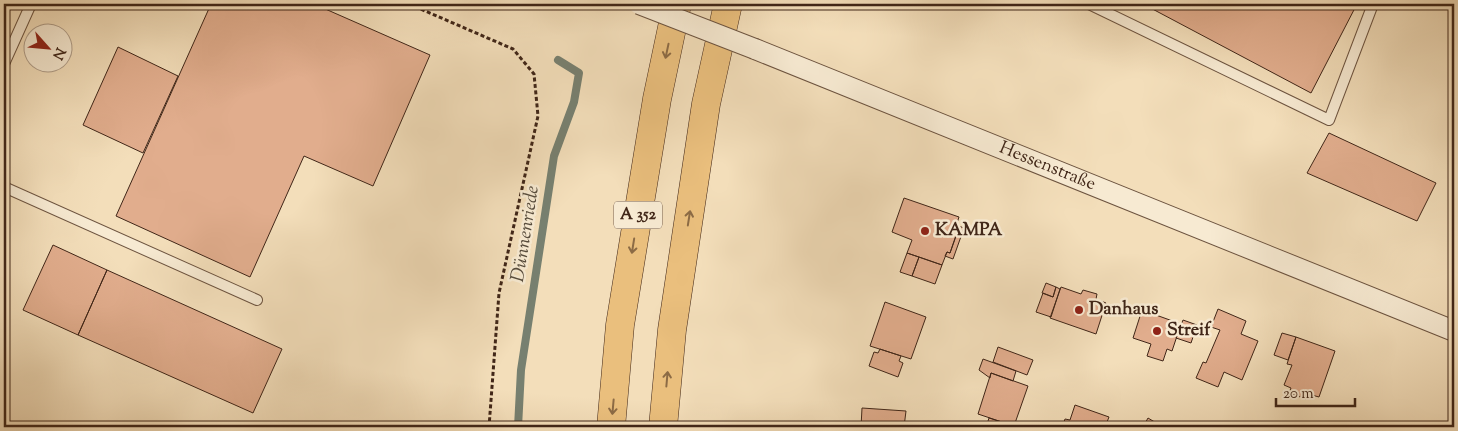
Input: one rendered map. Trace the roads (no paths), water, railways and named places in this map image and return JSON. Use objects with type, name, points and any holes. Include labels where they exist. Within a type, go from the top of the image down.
[{"type":"highway","name":"A 352","points":[[611,427],[620,325],[657,99],[677,4]]},
{"type":"highway","name":"A 352","points":[[663,427],[672,330],[706,104],[728,4]]},
{"type":"street","name":"Hessenstraße","points":[[639,4],[1454,331]]},
{"type":"lane","points":[[4,64],[31,4]]},
{"type":"lane","points":[[1089,4],[1329,120],[1373,4]]},
{"type":"lane","points":[[4,187],[257,300]]},
{"type":"waterway","name":"Dünnenriede","points":[[518,427],[521,370],[554,156],[574,102],[579,73],[558,60]]},
{"type":"place","name":"KAMPA","points":[[925,231]]},
{"type":"place","name":"Danhaus","points":[[1079,310]]},
{"type":"place","name":"Streif","points":[[1157,331]]}]
